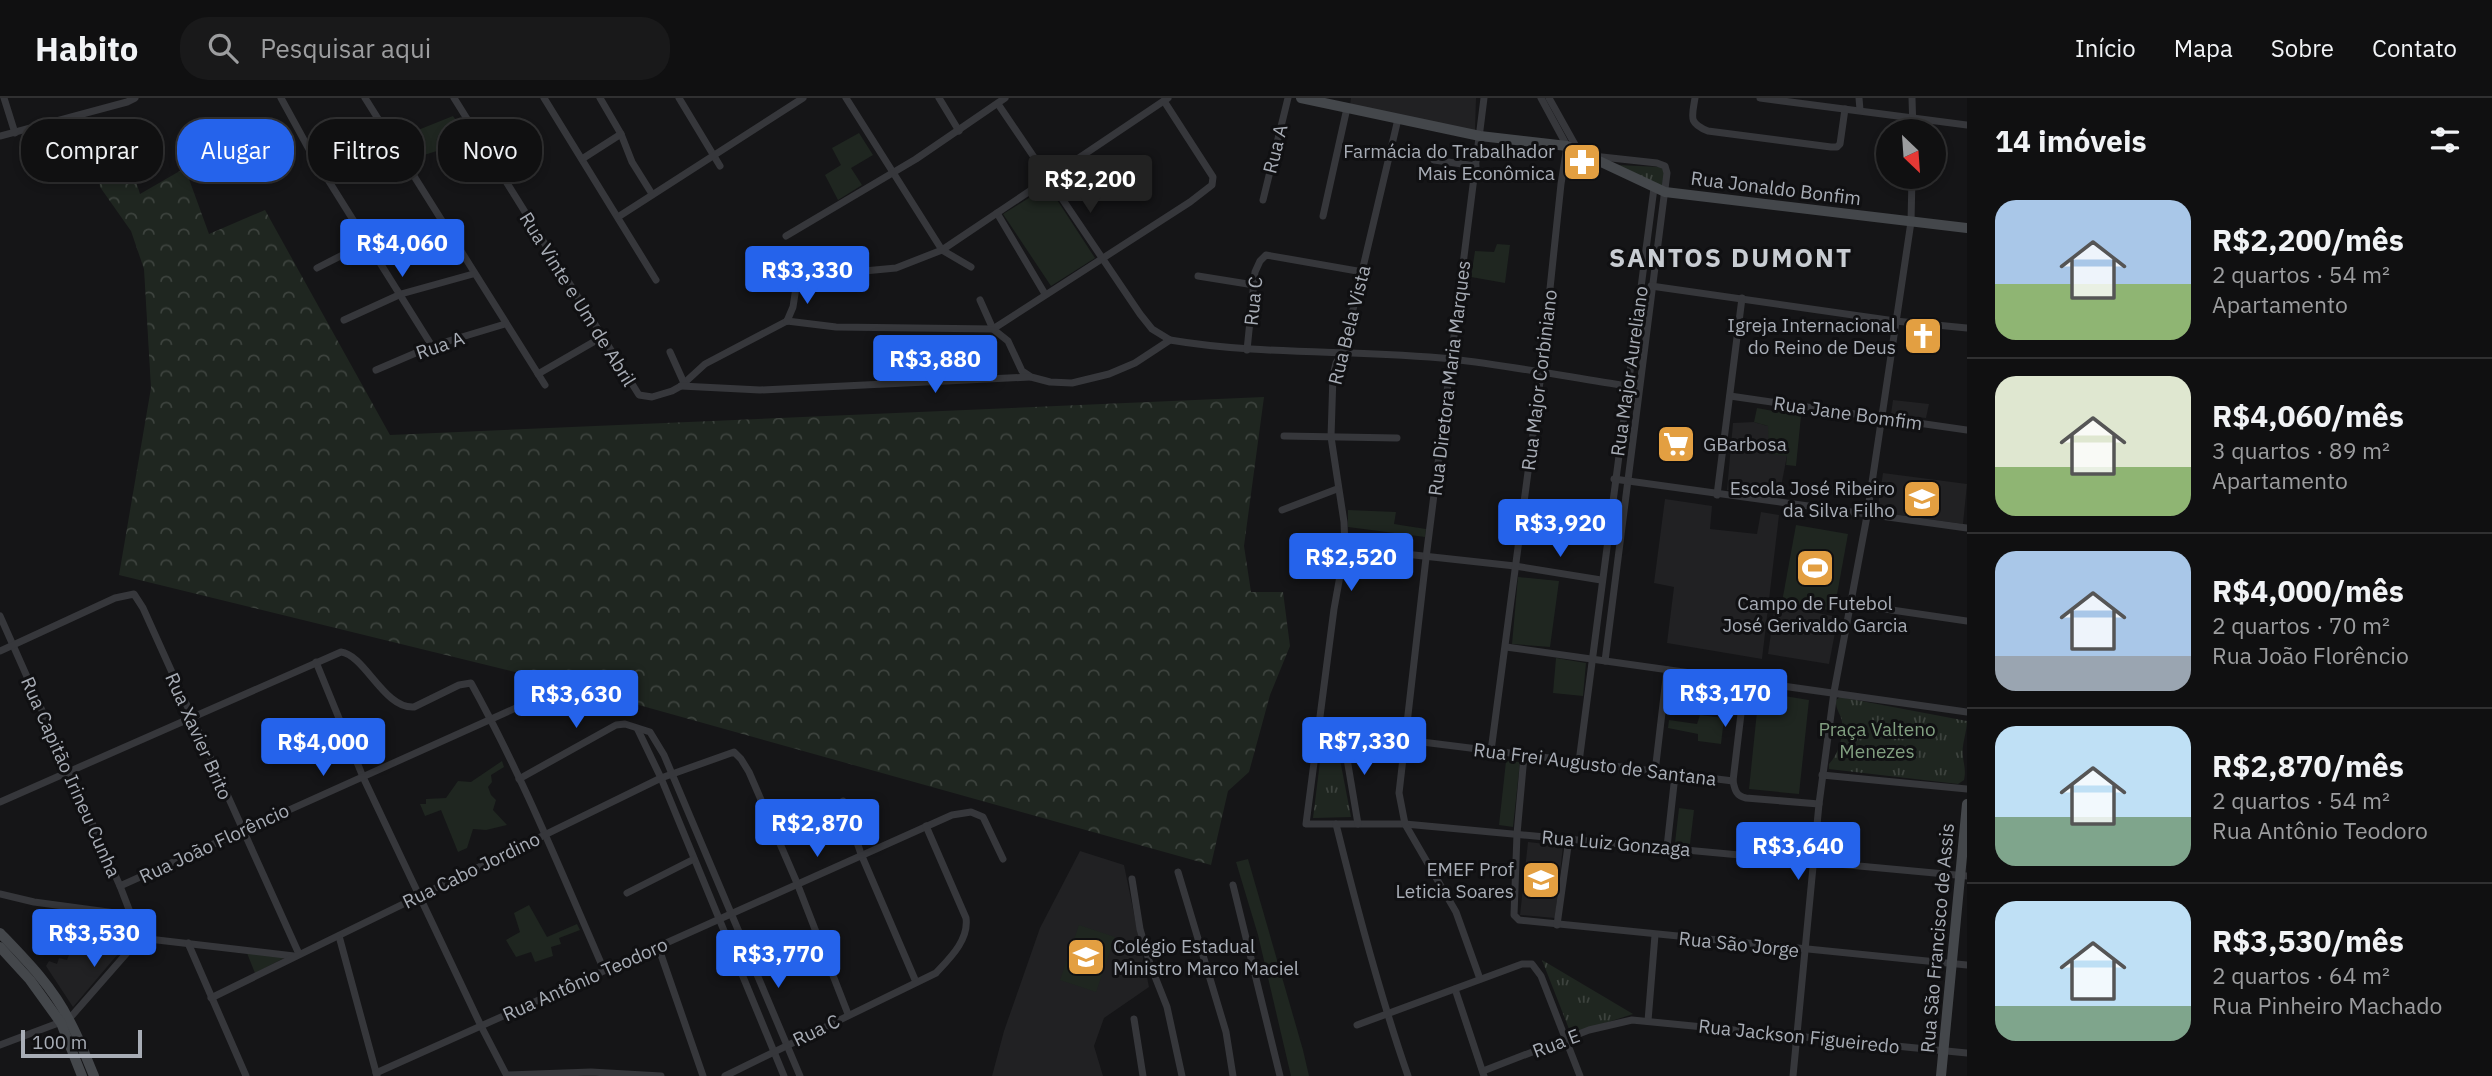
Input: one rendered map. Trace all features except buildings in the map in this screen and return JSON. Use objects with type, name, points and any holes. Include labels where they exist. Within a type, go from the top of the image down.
[{"type":"street","points":[[4,98],[15,133]]},
{"type":"street","points":[[118,98],[132,99]]},
{"type":"street","points":[[281,98],[310,151],[432,346]]},
{"type":"street","points":[[365,98],[545,385]]},
{"type":"street","name":"Rua Vinte e Um de Abril","points":[[454,98],[636,393],[642,397],[652,397],[682,385]]},
{"type":"street","points":[[544,98],[656,280]]},
{"type":"street","points":[[600,98],[621,134],[627,153],[652,194]]},
{"type":"street","points":[[680,98],[720,166]]},
{"type":"street","points":[[618,216],[803,98]]},
{"type":"street","points":[[846,98],[942,250],[971,267]]},
{"type":"street","points":[[939,98],[959,131]]},
{"type":"street","points":[[786,236],[894,173],[1005,98]]},
{"type":"street","name":"Rua A","points":[[1263,200],[1288,98]]},
{"type":"street","name":"Rua Jonaldo Bonfim","points":[[1301,98],[1480,136],[1567,146],[1665,192],[1967,228]]},
{"type":"street","name":"Rua Diretora Maria Marques","points":[[1405,824],[1399,793],[1484,98]]},
{"type":"street","points":[[1541,98],[1567,146]]},
{"type":"street","points":[[1549,98],[1578,150]]},
{"type":"street","points":[[1695,98],[1692,119],[1696,126],[1708,131],[1831,147],[1840,144],[1845,108]]},
{"type":"street","points":[[1760,98],[1967,125]]},
{"type":"street","points":[[1859,98],[1860,110]]},
{"type":"street","points":[[1912,98],[1913,117]]},
{"type":"street","points":[[0,136],[132,99]]},
{"type":"street","points":[[682,385],[705,364],[787,321],[836,327],[993,329],[1207,190],[1212,185],[1213,177],[1166,100],[942,250],[896,268],[811,276],[797,281],[793,307],[787,321]]},
{"type":"street","points":[[998,104],[1147,323],[1170,340],[1247,350],[1343,352],[1452,359],[1627,386]]},
{"type":"street","points":[[1323,216],[1347,108]]},
{"type":"street","name":"Rua Bela Vista","points":[[1306,824],[1334,609],[1345,548],[1344,522],[1331,437],[1333,375],[1343,352],[1398,119]]},
{"type":"street","points":[[582,159],[621,134]]},
{"type":"street","name":"Rua Major Corbiniano","points":[[1491,751],[1541,374],[1567,146]]},
{"type":"street","name":"Rua Major Aureliano","points":[[1590,156],[1657,163],[1665,166],[1667,173],[1605,662]]},
{"type":"street","points":[[1434,159],[1476,166]]},
{"type":"street","name":"Rua Major Aureliano","points":[[1578,762],[1654,188]]},
{"type":"street","points":[[1793,1076],[1822,775],[1833,692],[1867,516],[1911,222],[1912,189]]},
{"type":"street","points":[[997,214],[1045,294]]},
{"type":"street","points":[[317,268],[368,242],[442,222]]},
{"type":"street","name":"Rua C","points":[[1247,350],[1256,267],[1266,255],[1363,272]]},
{"type":"street","points":[[344,320],[401,294],[473,274]]},
{"type":"street","points":[[1198,276],[1254,285]]},
{"type":"street","points":[[1651,286],[1895,321],[1967,328]]},
{"type":"street","points":[[1717,495],[1742,298]]},
{"type":"street","points":[[980,300],[993,329],[1008,341],[1022,371],[1031,377]]},
{"type":"street","name":"Rua A","points":[[376,370],[432,346],[505,324]]},
{"type":"street","points":[[538,373],[601,337]]},
{"type":"street","points":[[682,385],[760,390],[1031,377],[1059,383],[1089,380],[1135,363],[1170,340]]},
{"type":"street","points":[[670,352],[682,385]]},
{"type":"street","name":"Rua Jane Bomfim","points":[[1730,396],[1967,430]]},
{"type":"street","points":[[1284,436],[1397,438]]},
{"type":"street","points":[[1614,479],[1967,528]]},
{"type":"street","points":[[1282,510],[1337,489]]},
{"type":"street","points":[[1304,543],[1515,566],[1601,580]]},
{"type":"street","name":"Rua Xavier Brito","points":[[12,645],[115,598],[134,594],[143,608],[297,955]]},
{"type":"street","points":[[1851,604],[1967,621]]},
{"type":"street","name":"Rua Capitão Irineu Cunha","points":[[0,616],[120,886],[140,938]]},
{"type":"street","points":[[0,651],[12,645]]},
{"type":"street","points":[[1506,647],[1967,712]]},
{"type":"street","points":[[0,802],[341,652],[346,653],[387,694],[410,708],[463,683],[471,683],[491,719],[545,834],[604,971]]},
{"type":"street","points":[[316,662],[363,776],[418,895],[507,1075],[591,1072],[661,1076]]},
{"type":"street","points":[[1655,772],[1667,670]]},
{"type":"street","points":[[1733,781],[1745,680]]},
{"type":"street","name":"Rua João Florêncio","points":[[120,886],[538,698]]},
{"type":"street","points":[[519,779],[613,726],[625,724],[653,735],[672,773],[800,1076]]},
{"type":"street","points":[[638,730],[661,778],[784,1076]]},
{"type":"street","name":"Rua Frei Augusto de Santana","points":[[1319,731],[1733,781],[1735,790],[1741,797],[1819,804]]},
{"type":"street","points":[[1343,735],[1358,824]]},
{"type":"street","name":"Rua Cabo Jordino","points":[[211,998],[661,778],[734,752],[749,772],[797,883]]},
{"type":"street","points":[[1517,834],[1524,756]]},
{"type":"street","points":[[1667,847],[1675,775]]},
{"type":"street","points":[[1822,775],[1967,789]]},
{"type":"street","points":[[842,801],[861,854],[916,982]]},
{"type":"street","name":"Rua São Francisco de Assis","points":[[1941,1076],[1964,876],[1967,804]]},
{"type":"street","name":"Rua Antônio Teodoro","points":[[376,1075],[861,854],[959,813],[971,812],[983,817],[1003,859]]},
{"type":"street","name":"Rua Luiz Gonzaga","points":[[1306,824],[1405,824],[1964,876]]},
{"type":"street","points":[[1336,824],[1365,942],[1408,1076]]},
{"type":"street","points":[[1405,824],[1456,912],[1480,979]]},
{"type":"street","name":"Rua C","points":[[725,1076],[936,973],[957,950],[966,930],[965,914],[926,827]]},
{"type":"street","name":"Rua São Jorge","points":[[1517,834],[1514,915],[1522,921],[1967,965]]},
{"type":"street","points":[[1557,925],[1569,839]]},
{"type":"street","points":[[627,893],[694,859]]},
{"type":"street","points":[[1178,872],[1226,1032],[1233,1076]]},
{"type":"street","points":[[1132,879],[1142,937],[1170,1018],[1182,1076]]},
{"type":"street","points":[[797,883],[848,1014]]},
{"type":"street","points":[[1233,885],[1280,1076]]},
{"type":"street","points":[[0,894],[34,902],[130,915]]},
{"type":"street","points":[[0,933],[42,979],[94,1076]]},
{"type":"street","points":[[1648,1021],[1655,935]]},
{"type":"street","points":[[339,936],[376,1075]]},
{"type":"street","points":[[0,1045],[65,1021],[140,938],[297,955]]},
{"type":"street","points":[[188,943],[246,1076]]},
{"type":"street","points":[[658,946],[703,1076]]},
{"type":"street","points":[[0,947],[65,1021],[82,1076]]},
{"type":"street","points":[[1357,1025],[1522,964],[1535,965],[1580,1076]]},
{"type":"street","points":[[749,990],[761,985]]},
{"type":"street","points":[[1455,989],[1483,1074]]},
{"type":"street","points":[[1134,1019],[1143,1076]]},
{"type":"street","name":"Rua Jackson Figueiredo","points":[[1632,1020],[1967,1053]]},
{"type":"street","name":"Rua E","points":[[1483,1074],[1566,1039],[1608,1024],[1632,1020]]},
{"type":"shaded area","points":[[1351,98],[1476,98],[1475,131],[1350,105]]},
{"type":"shaded area","points":[[1893,400],[1929,404],[1926,418],[1891,414]]},
{"type":"shaded area","points":[[1754,422],[1768,426],[1787,456],[1779,497],[1727,490],[1733,423]]},
{"type":"shaded area","name":"Escola José Ribeiro da Silva Filho","points":[[1883,473],[1967,484],[1963,524],[1877,512]]},
{"type":"shaded area","points":[[1665,499],[1712,506],[1710,529],[1757,534],[1761,512],[1779,515],[1762,659],[1667,643],[1674,587],[1654,583]]},
{"type":"shaded area","points":[[1775,605],[1838,617],[1829,664],[1768,654]]},
{"type":"shaded area","name":"EMEF Prof Leticia Soares","points":[[1528,842],[1563,846],[1555,918],[1520,915]]},
{"type":"shaded area","name":"Colégio Estadual Ministro Marco Maciel","points":[[1080,851],[1124,865],[1149,987],[1104,1018],[1094,1046],[1103,1076],[992,1076],[1004,1031],[1040,928]]},
{"type":"shaded area","points":[[84,919],[128,921],[123,948],[73,1007],[46,966],[49,961],[57,964],[59,958],[67,960]]},
{"type":"green space","points":[[438,122],[438,151],[424,155],[424,128]]},
{"type":"green space","points":[[859,133],[873,155],[851,168],[862,185],[838,200],[825,175],[841,165],[832,148]]},
{"type":"green space","points":[[1617,165],[1660,167],[1664,170],[1664,189]]},
{"type":"green space","points":[[177,173],[177,182],[190,182],[209,234],[265,210],[390,435],[1264,397],[1244,546],[1251,592],[1283,592],[1290,646],[1270,695],[1249,772],[1228,791],[1211,865],[560,683],[119,575],[151,388],[144,269],[131,231],[100,187],[99,182],[136,182],[140,194]]},
{"type":"green space","points":[[1048,186],[1095,258],[1051,286],[1003,214]]},
{"type":"green space","points":[[1497,244],[1510,245],[1505,283],[1471,277],[1475,251],[1494,252]]},
{"type":"green space","points":[[1757,408],[1801,416],[1796,466],[1786,465],[1787,456],[1769,454],[1768,426],[1754,422]]},
{"type":"green space","points":[[1348,510],[1396,512],[1394,524],[1426,529],[1425,537],[1348,527]]},
{"type":"green space","name":"Campo de Futebol José Gerivaldo Garcia","points":[[1796,525],[1848,534],[1834,611],[1782,602]]},
{"type":"green space","points":[[1518,577],[1559,581],[1550,647],[1512,644]]},
{"type":"green space","points":[[1556,658],[1586,663],[1583,696],[1553,693]]},
{"type":"green space","points":[[1759,692],[1809,700],[1799,794],[1749,789]]},
{"type":"green space","name":"Praça Valteno Menezes","points":[[1840,697],[1967,721],[1963,748],[1964,780],[1958,784],[1829,769],[1841,739],[1842,722],[1836,703]]},
{"type":"green space","points":[[1700,715],[1724,718],[1721,744],[1698,741],[1698,734],[1668,728],[1669,720],[1697,724]]},
{"type":"green space","points":[[1323,738],[1336,739],[1351,817],[1313,818]]},
{"type":"green space","points":[[502,761],[504,767],[491,775],[492,782],[488,787],[496,800],[493,810],[507,825],[486,830],[473,829],[467,848],[458,852],[441,810],[425,816],[420,804],[426,804],[426,799],[446,798],[458,781],[471,782]]},
{"type":"green space","points":[[1506,761],[1520,762],[1513,827],[1499,825]]},
{"type":"green space","points":[[1679,808],[1694,810],[1690,844],[1675,843]]},
{"type":"green space","points":[[1248,859],[1309,1076],[1291,1076],[1258,935],[1236,862]]},
{"type":"green space","points":[[529,905],[547,937],[577,924],[580,930],[559,938],[561,944],[551,947],[553,956],[535,962],[531,952],[516,957],[506,940],[520,932],[514,913]]},
{"type":"green space","points":[[1079,925],[1115,937],[1096,992],[1060,980]]},
{"type":"green space","points":[[247,953],[286,957],[255,973]]},
{"type":"green space","points":[[1542,960],[1633,1014],[1571,1034]]},
{"type":"place","name":"Farmácia do Trabalhador Mais Econômica","points":[[1582,162]]},
{"type":"place","name":"Igreja Internacional do Reino de Deus","points":[[1923,336]]},
{"type":"place","name":"GBarbosa","points":[[1676,444]]},
{"type":"place","name":"Escola José Ribeiro da Silva Filho","points":[[1922,499]]},
{"type":"place","name":"Campo de Futebol José Gerivaldo Garcia","points":[[1815,568]]},
{"type":"place","name":"EMEF Prof Leticia Soares","points":[[1541,880]]},
{"type":"place","name":"Colégio Estadual Ministro Marco Maciel","points":[[1086,957]]},
{"type":"district","name":"SANTOS DUMONT","points":[[1731,257]]}]
